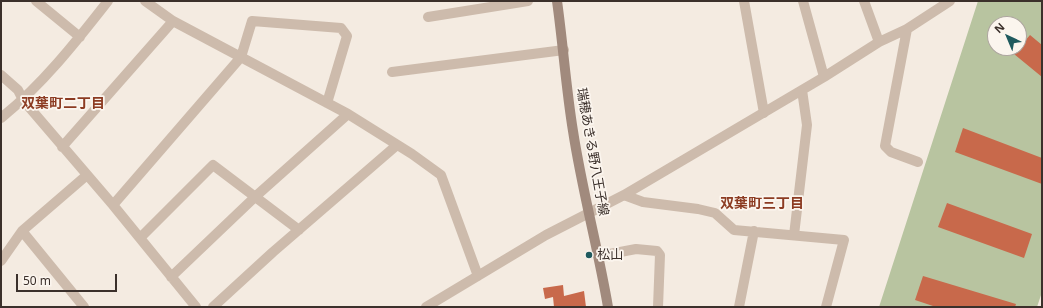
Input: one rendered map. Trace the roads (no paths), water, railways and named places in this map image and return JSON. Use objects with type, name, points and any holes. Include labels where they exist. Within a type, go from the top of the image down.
[{"type":"main road","name":"瑞穂あきる野八王子線","points":[[557,1],[573,130],[608,307]]},
{"type":"street","points":[[36,1],[80,37]]},
{"type":"street","points":[[1,118],[23,100],[80,37],[108,1]]},
{"type":"street","points":[[145,1],[172,21],[348,114],[398,144],[441,175],[478,276]]},
{"type":"street","points":[[428,17],[528,1]]},
{"type":"street","points":[[744,1],[764,113]]},
{"type":"street","points":[[803,1],[824,77]]},
{"type":"street","points":[[864,1],[879,42]]},
{"type":"street","points":[[426,307],[546,235],[624,195],[824,77],[879,42],[907,29],[950,1]]},
{"type":"street","points":[[62,147],[172,21]]},
{"type":"street","points":[[113,205],[241,57],[252,21],[341,28],[347,36],[327,103]]},
{"type":"street","points":[[907,29],[886,146],[890,152],[918,162]]},
{"type":"street","points":[[392,72],[564,50]]},
{"type":"street","points":[[1,75],[18,90],[23,100],[113,205],[196,307]]},
{"type":"street","points":[[794,235],[807,125],[802,90]]},
{"type":"street","points":[[171,277],[256,196],[348,114]]},
{"type":"street","points":[[213,307],[398,144]]},
{"type":"street","points":[[140,238],[212,165],[256,196],[300,230]]},
{"type":"street","points":[[1,261],[22,230],[87,175]]},
{"type":"street","points":[[624,195],[643,202],[698,208],[715,213],[734,230],[844,240],[826,307]]},
{"type":"street","points":[[22,230],[84,307]]},
{"type":"street","points":[[739,307],[754,231]]},
{"type":"street","points":[[599,256],[636,249],[657,251],[660,255],[658,307]]},
{"type":"place","name":"松山","points":[[589,255]]},
{"type":"district","name":"双葉町二丁目","points":[[63,104]]},
{"type":"district","name":"双葉町三丁目","points":[[762,204]]}]
